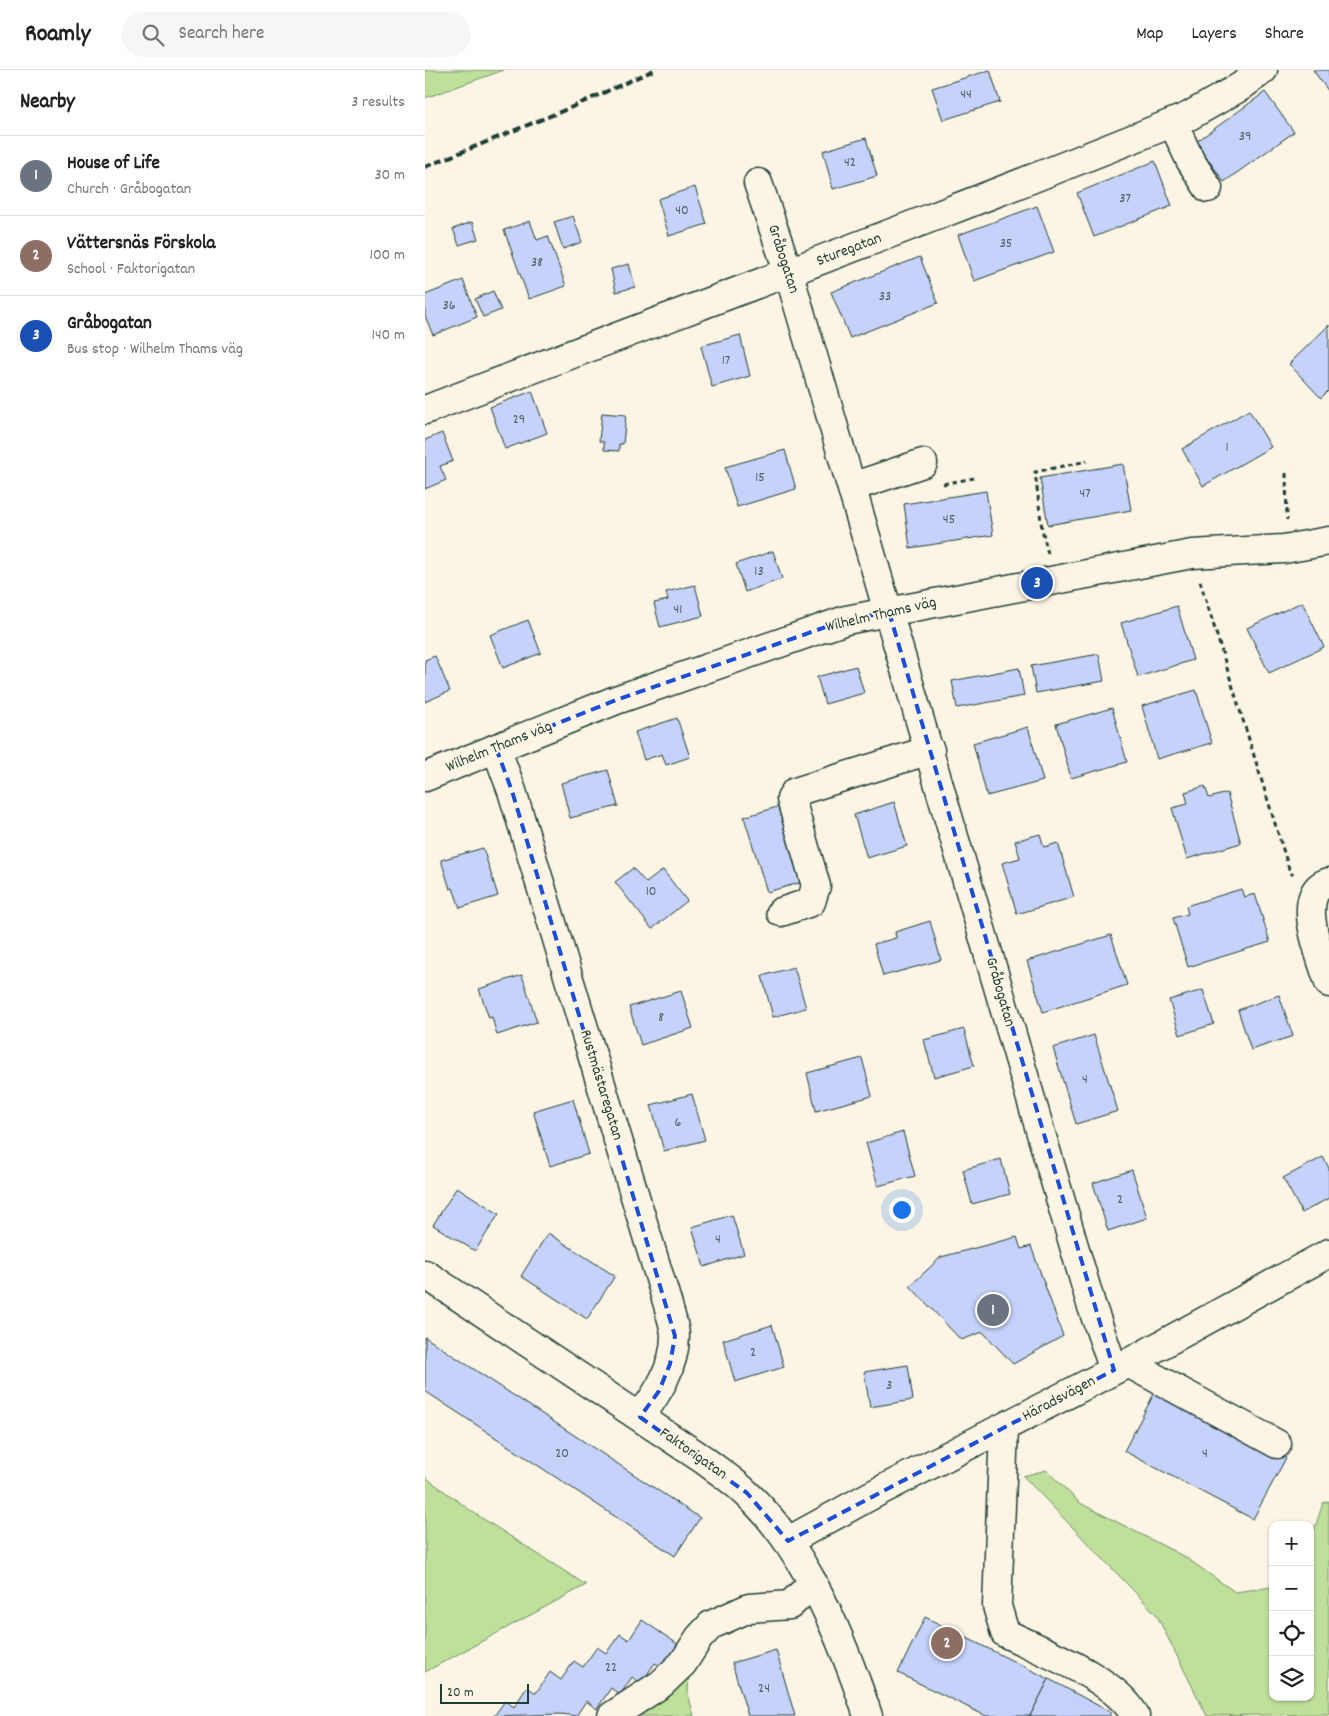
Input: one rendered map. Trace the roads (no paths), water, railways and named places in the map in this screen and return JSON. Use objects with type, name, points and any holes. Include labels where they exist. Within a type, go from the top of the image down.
[{"type":"street","name":"Sturegatan","points":[[425,410],[694,307],[789,274],[1189,116],[1240,87],[1263,70]]},
{"type":"street","points":[[1173,122],[1190,160],[1208,188]]},
{"type":"street","name":"Gråbogatan","points":[[758,183],[789,274],[1091,1304],[1121,1367]]},
{"type":"street","points":[[852,487],[923,462]]},
{"type":"street","name":"Wilhelm Thams väg","points":[[425,777],[616,700],[846,620],[1192,554],[1283,548],[1329,541]]},
{"type":"street","name":"Rustmästaregatan","points":[[496,748],[513,791],[675,1336],[671,1364],[659,1391],[639,1417]]},
{"type":"street","points":[[781,912],[811,902],[816,886],[791,798],[795,792],[930,750]]},
{"type":"street","points":[[1320,889],[1310,912],[1329,983]]},
{"type":"street","name":"Häradsvägen","points":[[788,1541],[869,1496],[1121,1367],[1329,1254]]},
{"type":"street","name":"Faktorigatan","points":[[425,1274],[704,1460],[747,1493],[788,1541],[813,1583],[856,1680],[868,1716]]},
{"type":"street","points":[[1121,1367],[1277,1444]]},
{"type":"street","points":[[1003,1429],[997,1606],[1005,1633],[1093,1677],[1129,1703],[1135,1716]]},
{"type":"street","points":[[612,1716],[661,1684],[683,1662],[699,1638],[711,1625],[749,1608],[790,1605],[813,1583]]},
{"type":"railway","points":[[425,167],[572,107],[654,70]]},
{"type":"place","name":"Gråbogatan","points":[[1037,583]]},
{"type":"place","name":"House of Life","points":[[993,1310]]},
{"type":"place","name":"Vättersnäs Förskola","points":[[947,1643]]}]
